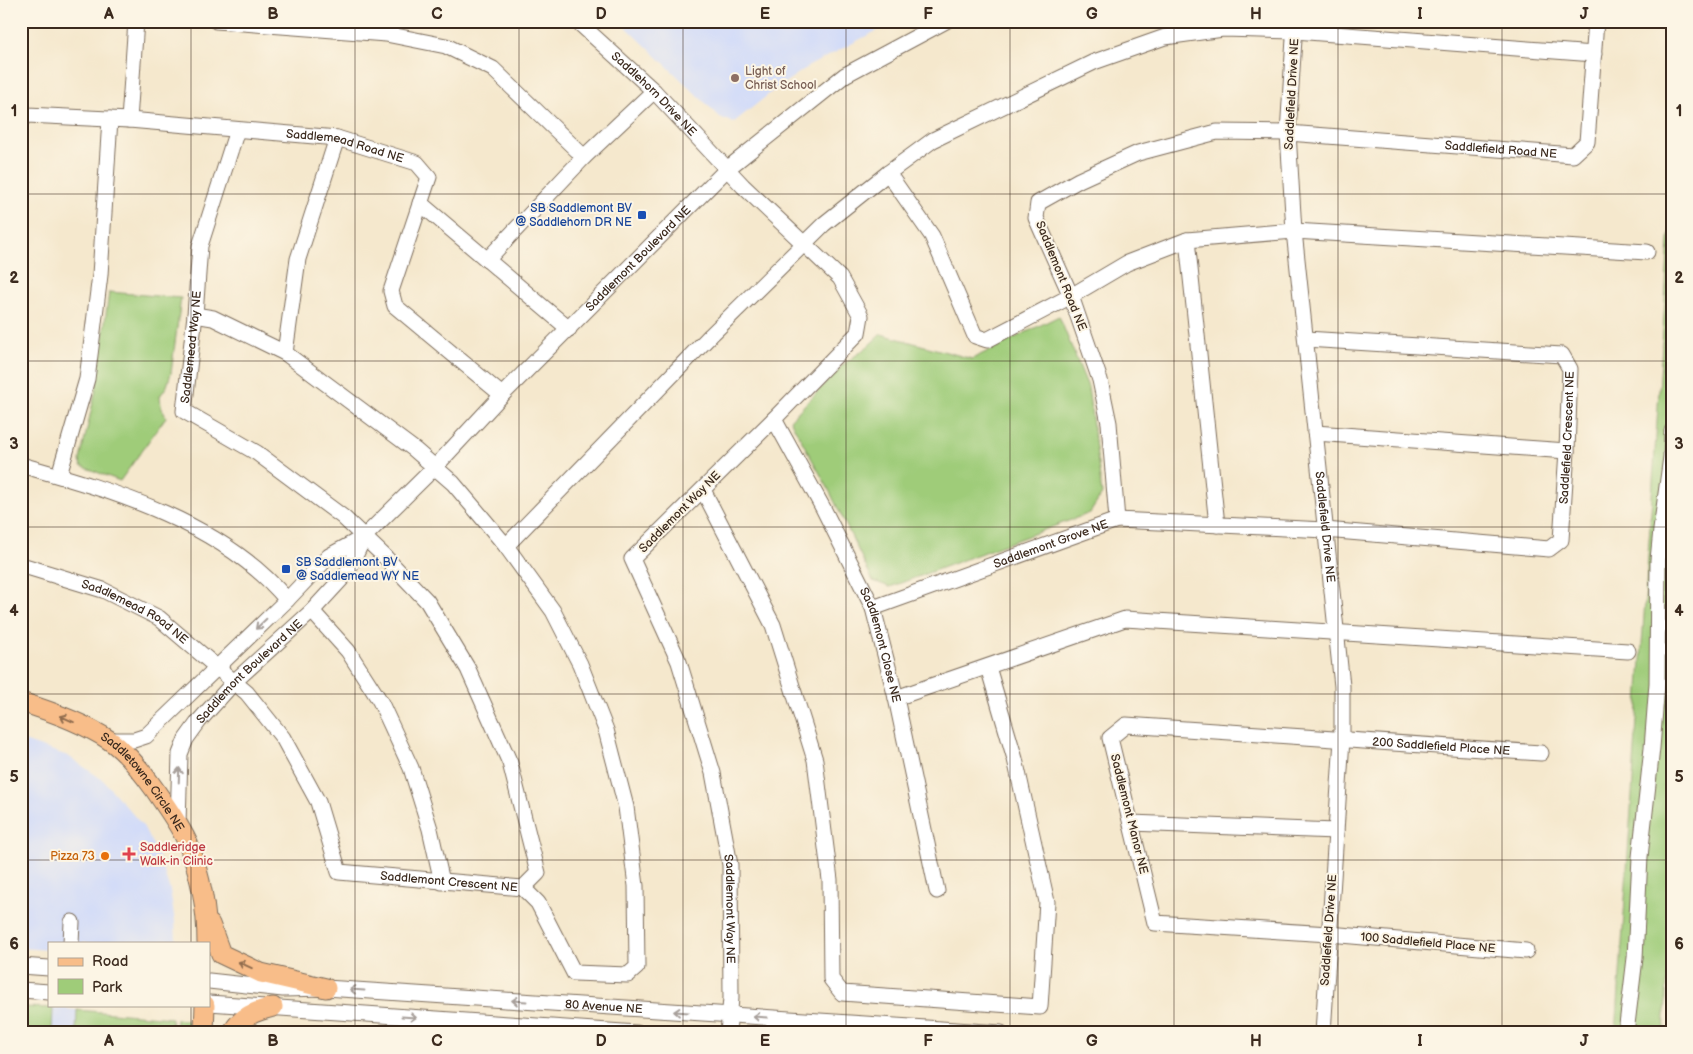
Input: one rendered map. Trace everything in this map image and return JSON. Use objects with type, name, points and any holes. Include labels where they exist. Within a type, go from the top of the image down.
[{"type":"main road","name":"Saddletowne Circle NE","points":[[21,702],[66,718],[110,740],[142,770],[178,824],[189,845],[200,882],[207,916],[207,942]]},
{"type":"main road","points":[[207,916],[221,954],[261,973],[326,988]]},
{"type":"main road","points":[[204,1033],[205,1006]]},
{"type":"main road","points":[[232,1033],[235,1027],[248,1015],[273,1007]]},
{"type":"street","points":[[129,120],[136,21]]},
{"type":"street","points":[[216,21],[386,34],[446,46],[493,69],[584,157]]},
{"type":"street","name":"Saddlehorn Drive NE","points":[[577,21],[654,91],[727,169]]},
{"type":"street","name":"Saddlemont Boulevard NE","points":[[110,740],[134,740],[146,736],[287,600],[329,556],[364,537],[435,467],[502,394],[727,169],[845,75],[946,21]]},
{"type":"street","name":"Saddlefield Road NE","points":[[1288,133],[1573,155],[1587,142],[1596,21]]},
{"type":"street","points":[[506,546],[711,335],[824,224],[888,172],[933,140],[1103,59],[1165,37],[1223,29],[1295,26],[1594,54]]},
{"type":"street","name":"Saddlefield Drive NE","points":[[1295,26],[1288,133],[1294,231],[1342,686],[1342,739],[1323,1033]]},
{"type":"street","points":[[487,260],[584,157],[654,91]]},
{"type":"street","name":"Saddlemead Road NE","points":[[21,120],[27,114],[129,120],[337,138],[417,162],[428,177],[391,291],[395,306],[502,394]]},
{"type":"street","points":[[59,476],[87,379],[100,275],[110,119]]},
{"type":"street","name":"Saddlemead Way NE","points":[[237,130],[200,246],[195,315],[184,411],[257,453],[342,517],[364,537]]},
{"type":"street","name":"Saddlemont Road NE","points":[[1116,520],[1110,423],[1100,380],[1071,296],[1036,218],[1038,203],[1079,180],[1138,153],[1217,132],[1288,133]]},
{"type":"street","points":[[285,354],[298,259],[337,138]]},
{"type":"street","name":"Saddlemont Way NE","points":[[727,169],[840,278],[861,316],[858,333],[632,559],[680,662],[713,773],[730,865],[731,998],[728,1033]]},
{"type":"street","points":[[888,172],[932,236],[974,336],[987,340],[1071,296],[1128,262],[1187,240],[1294,231],[1647,252]]},
{"type":"street","points":[[420,203],[568,329]]},
{"type":"street","points":[[1187,240],[1217,525]]},
{"type":"street","points":[[195,315],[213,318],[285,354],[415,450],[458,490],[506,546],[553,611],[580,664],[606,730],[626,807],[636,886],[637,967],[628,975],[574,973],[538,903],[523,888]]},
{"type":"street","name":"Saddlefield Crescent NE","points":[[1306,339],[1562,355],[1570,368],[1561,540],[1549,548],[1325,530]]},
{"type":"street","name":"Saddlemont Close NE","points":[[774,419],[823,508],[874,608],[896,698],[937,891]]},
{"type":"street","points":[[1626,1033],[1635,958],[1640,857],[1657,683],[1658,560],[1671,457],[1672,431]]},
{"type":"street","points":[[1315,433],[1567,451]]},
{"type":"street","points":[[21,464],[121,496],[178,520],[235,552],[276,586],[287,600]]},
{"type":"street","points":[[703,490],[773,625],[815,760],[830,880],[831,979],[842,993],[1040,1007],[1047,902],[1015,759],[988,667]]},
{"type":"street","name":"Saddlemont Grove NE","points":[[874,608],[1116,520],[1325,530]]},
{"type":"street","name":"Saddlemont Boulevard NE","points":[[178,824],[180,754],[186,739],[234,681],[312,611],[347,573],[364,537]]},
{"type":"street","name":"Saddlemont Crescent NE","points":[[234,681],[247,693],[283,738],[318,802],[340,872],[523,888],[538,873],[510,763],[472,678],[427,601],[364,537]]},
{"type":"street","name":"Saddlemead Road NE","points":[[21,565],[103,590],[159,618],[234,681]]},
{"type":"street","points":[[312,611],[348,651],[380,701],[411,768],[430,829],[442,882]]},
{"type":"street","points":[[896,698],[1125,619],[1628,651]]},
{"type":"street","name":"Saddlemont Manor NE","points":[[1329,934],[1155,923],[1110,738],[1126,725],[1342,739]]},
{"type":"street","name":"200 Saddlefield Place NE","points":[[1342,739],[1540,753]]},
{"type":"street","points":[[1131,823],[1336,831]]},
{"type":"street","points":[[71,942],[72,922]]},
{"type":"street","name":"100 Saddlefield Place NE","points":[[1329,934],[1526,951]]},
{"type":"street","points":[[21,966],[48,968]]},
{"type":"street","name":"80 Avenue NE","points":[[210,981],[283,989],[326,988],[1001,1033]]},
{"type":"street","points":[[21,990],[48,992]]},
{"type":"street","name":"80 Avenue NE","points":[[210,1003],[637,1033]]},
{"type":"shaded area","name":"Light of Christ School","points":[[620,21],[895,21],[809,66],[774,90],[733,123],[720,117]]},
{"type":"shaded area","points":[[21,740],[68,756],[103,780],[143,826],[159,857],[170,890],[176,942],[48,942],[48,950],[21,948]]},
{"type":"shaded area","points":[[53,1008],[172,1018],[171,1033],[52,1033]]},
{"type":"green space","points":[[1672,197],[1672,832],[1669,877],[1672,878],[1672,896],[1664,1033],[1616,1033]]},
{"type":"green space","points":[[109,292],[181,298],[171,373],[167,386],[160,396],[161,406],[166,417],[120,481],[81,466],[80,460],[96,389]]},
{"type":"green space","points":[[1059,316],[1088,387],[1102,494],[1090,513],[890,587],[873,581],[828,488],[790,420],[844,364],[881,334],[972,359]]},
{"type":"green space","points":[[21,1007],[53,1008],[52,1033],[21,1033]]},
{"type":"green space","points":[[77,1010],[172,1018],[171,1033],[76,1033]]},
{"type":"green space","points":[[176,1019],[186,1020],[189,1023],[189,1033],[175,1033]]},
{"type":"place","name":"Light of Christ School","points":[[735,78]]},
{"type":"place","name":"SB Saddlemont BV @ Saddlehorn DR NE","points":[[642,215]]},
{"type":"place","name":"SB Saddlemont BV @ Saddlemead WY NE","points":[[286,569]]},
{"type":"place","name":"Saddleridge Walk-in Clinic","points":[[129,854]]},
{"type":"place","name":"Pizza 73","points":[[105,856]]}]
